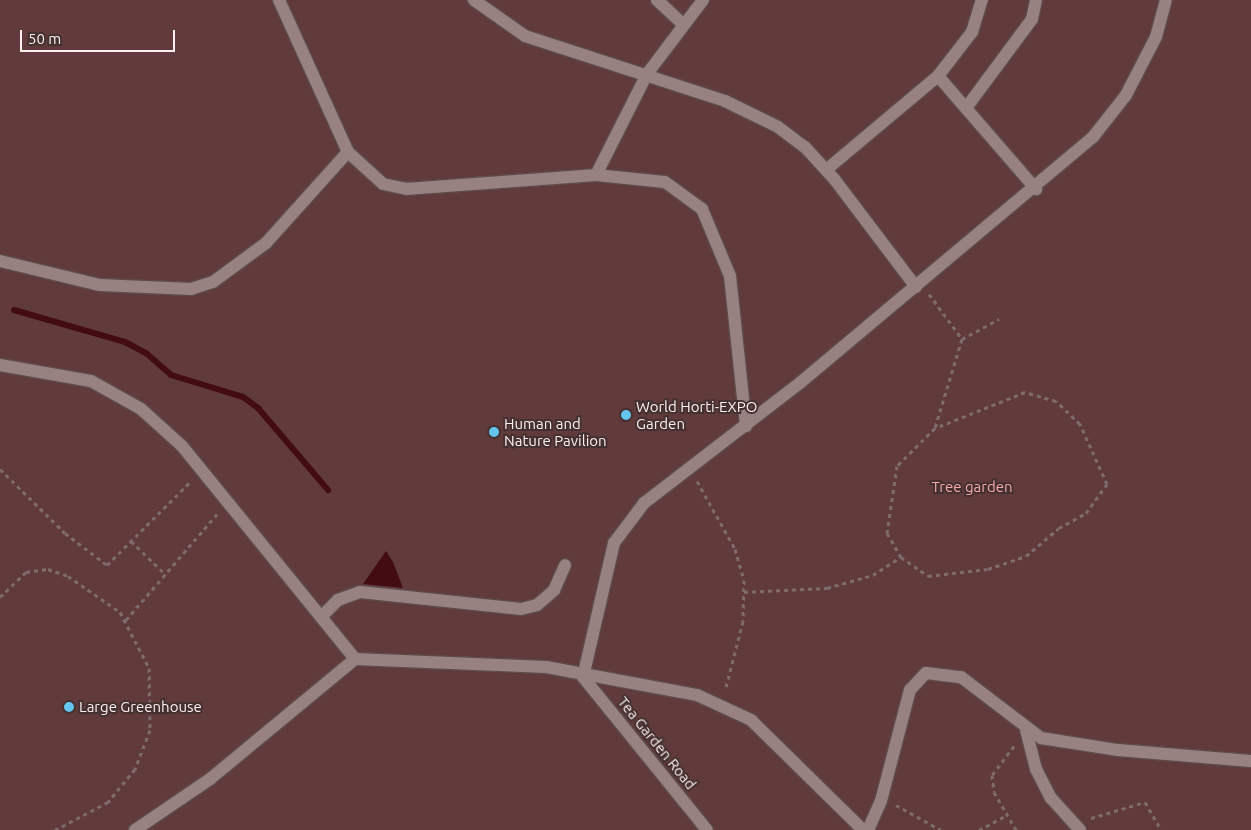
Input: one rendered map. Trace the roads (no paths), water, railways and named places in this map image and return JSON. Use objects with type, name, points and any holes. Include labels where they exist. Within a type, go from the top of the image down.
[{"type":"lane","points":[[279,0],[348,152],[382,184],[406,189],[596,175],[665,182],[702,209],[730,276],[746,426]]},
{"type":"lane","points":[[474,0],[525,36],[647,74],[725,101],[778,127],[826,170],[919,285]]},
{"type":"lane","points":[[657,0],[682,23]]},
{"type":"lane","points":[[596,175],[647,74],[682,23],[703,0]]},
{"type":"lane","points":[[826,170],[938,76],[972,32],[982,0]]},
{"type":"lane","points":[[966,108],[1032,19],[1036,0]]},
{"type":"lane","points":[[583,677],[614,543],[644,503],[746,426],[919,285],[1036,189],[1093,136],[1126,95],[1156,37],[1166,0]]},
{"type":"lane","points":[[938,76],[1036,189]]},
{"type":"lane","points":[[0,261],[100,285],[191,289],[212,282],[266,243],[348,152]]},
{"type":"lane","points":[[0,366],[91,381],[141,409],[202,469],[355,659]]},
{"type":"lane","points":[[322,616],[338,600],[360,592],[521,609],[537,605],[554,590],[565,565]]},
{"type":"lane","points":[[135,830],[210,779],[355,659],[546,667],[583,677],[697,695],[751,720],[863,830]]},
{"type":"lane","points":[[868,830],[881,801],[910,690],[926,673],[961,677],[1026,730],[1041,738],[1118,750],[1251,761]]},
{"type":"lane","name":"Tea Garden Road","points":[[583,677],[707,830]]},
{"type":"lane","points":[[1026,730],[1047,791],[1076,826]]},
{"type":"waterway","points":[[14,310],[125,342],[146,353],[171,375],[243,397],[258,408],[328,490]]},
{"type":"place","name":"World Horti-EXPO Garden","points":[[626,415]]},
{"type":"place","name":"Human and Nature Pavilion","points":[[494,432]]},
{"type":"place","name":"Large Greenhouse","points":[[69,707]]},
{"type":"park label","name":"Tree garden","points":[[972,487]]}]
